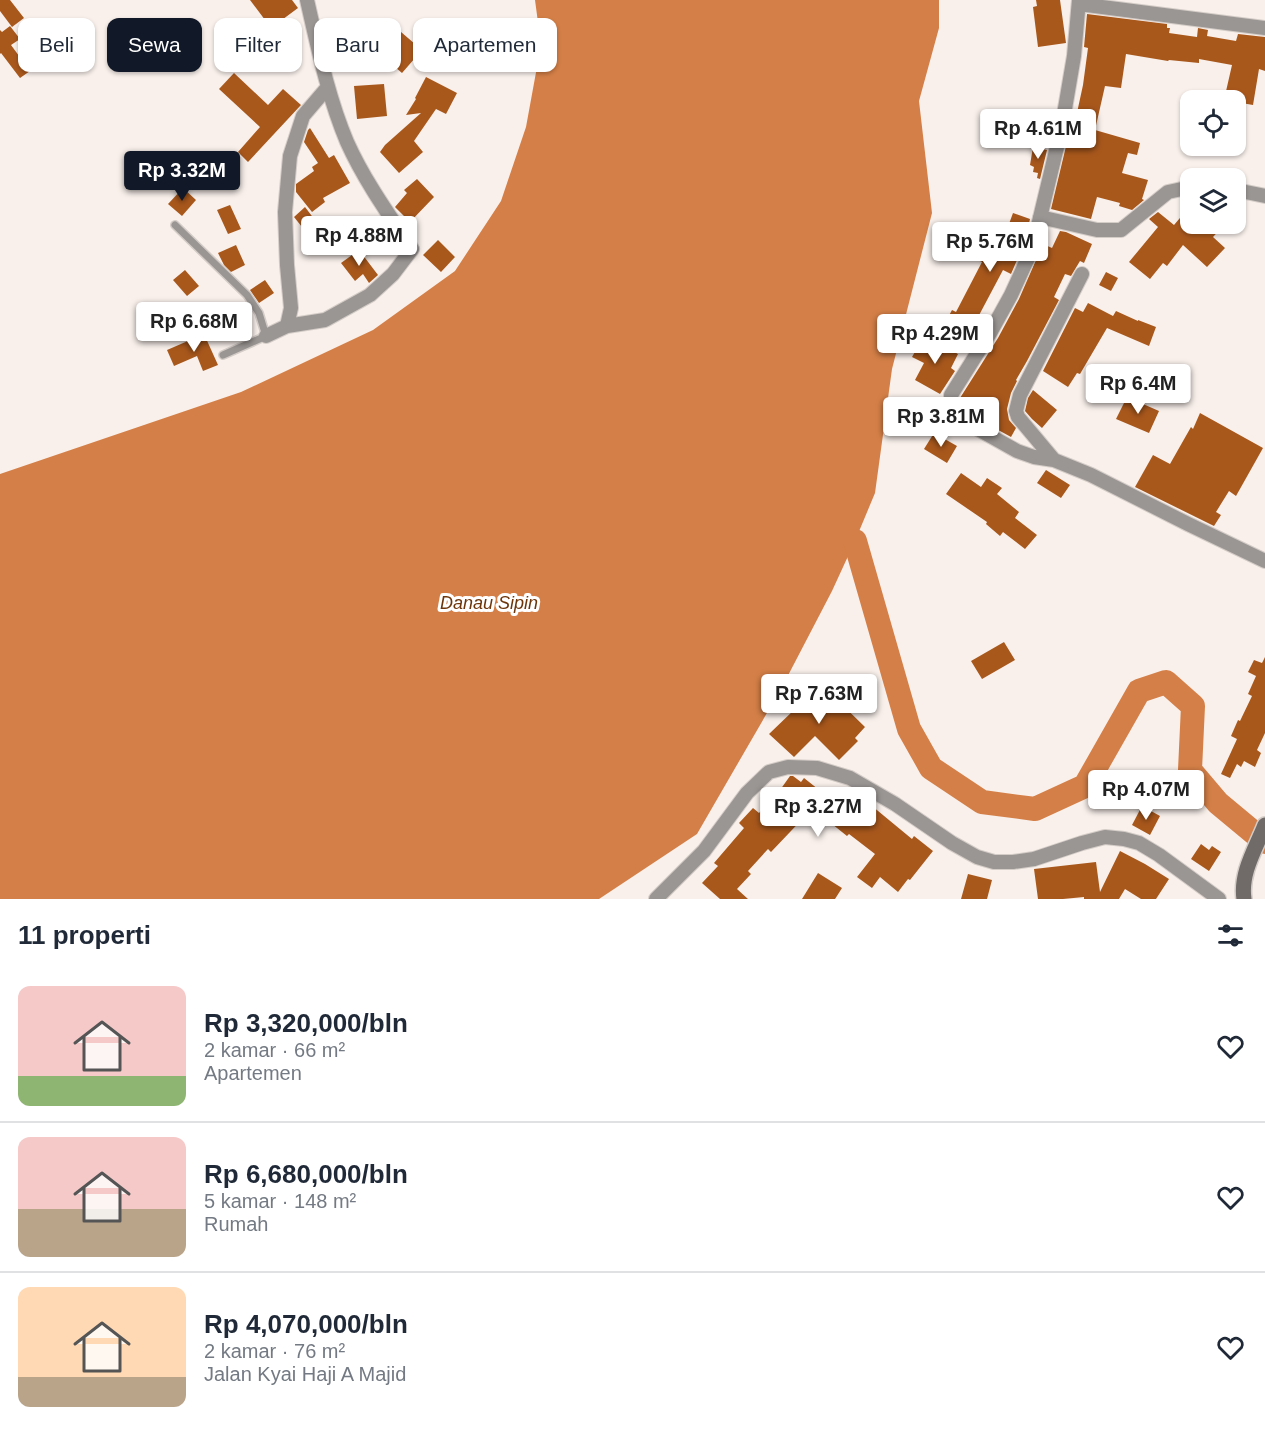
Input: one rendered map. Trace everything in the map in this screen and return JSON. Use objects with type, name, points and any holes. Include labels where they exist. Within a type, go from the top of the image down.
[{"type":"main road","points":[[1244,899],[1245,873],[1265,825]]},
{"type":"street","points":[[266,336],[287,326],[325,320],[370,295],[393,274],[412,249],[369,185],[348,143],[327,88],[307,0]]},
{"type":"street","points":[[1265,28],[1079,2],[1074,56],[1062,126],[1032,247],[1011,295],[990,333],[954,388],[950,401],[951,411],[960,419],[1017,452],[1054,460],[1091,475],[1265,561]]},
{"type":"street","points":[[287,326],[291,308],[285,212],[290,156],[303,117],[327,88]]},
{"type":"street","points":[[1040,217],[1097,230],[1121,230],[1168,192],[1180,189]]},
{"type":"street","points":[[1246,192],[1265,196]]},
{"type":"street","points":[[1054,460],[1017,417],[1017,404],[1082,274]]},
{"type":"street","points":[[656,899],[704,851],[747,793],[769,772],[789,767],[817,768],[850,778],[977,857],[994,862],[1013,862],[1034,859],[1105,837],[1124,839],[1139,843],[1160,855],[1219,899]]},
{"type":"lane","points":[[175,225],[247,295],[259,313],[266,336],[223,355]]},
{"type":"water","name":"Danau Sipin","points":[[535,0],[939,0],[939,28],[919,101],[932,213],[892,369],[875,493],[832,591],[782,687],[697,834],[599,899],[0,899],[0,474],[241,392],[373,330],[455,271],[501,201],[526,127],[536,72],[557,72],[557,18],[537,18]]},
{"type":"building","points":[[0,0],[10,0],[24,18],[18,18],[18,22],[12,27],[0,11]]},
{"type":"building","points":[[250,0],[292,0],[298,8],[284,18],[264,18]]},
{"type":"building","points":[[1036,0],[1060,0],[1066,43],[1038,47],[1033,7],[1037,6]]},
{"type":"building","points":[[1087,14],[1167,24],[1167,28],[1170,28],[1169,33],[1197,37],[1198,28],[1208,30],[1207,36],[1236,41],[1238,34],[1265,37],[1265,71],[1259,69],[1253,105],[1246,104],[1246,90],[1226,90],[1232,65],[1199,59],[1199,63],[1168,61],[1126,54],[1121,88],[1105,86],[1095,130],[1140,143],[1137,155],[1128,153],[1122,173],[1148,180],[1142,199],[1144,200],[1132,210],[1119,206],[1120,203],[1097,197],[1091,219],[1051,209],[1083,85],[1088,48],[1084,47]]},
{"type":"building","points":[[10,26],[18,36],[18,40],[11,45],[18,55],[18,72],[29,72],[20,78],[0,54],[0,30],[2,32]]},
{"type":"building","points":[[401,32],[413,42],[413,60],[402,73]]},
{"type":"building","points":[[234,73],[268,105],[283,89],[301,105],[248,162],[238,152],[260,127],[219,89]]},
{"type":"building","points":[[426,77],[457,93],[446,114],[436,109],[414,141],[423,152],[399,173],[380,152],[421,113],[406,115]]},
{"type":"building","points":[[384,84],[387,116],[357,119],[354,86]]},
{"type":"building","points":[[310,128],[329,158],[334,155],[350,183],[323,198],[325,202],[312,212],[296,192],[296,184],[314,171],[312,167],[318,163],[304,142]]},
{"type":"building","points":[[1033,147],[1047,150],[1040,179],[1037,178],[1038,173],[1033,172],[1034,167],[1030,165]]},
{"type":"building","points":[[417,179],[434,197],[410,222],[395,207],[407,193],[404,190]]},
{"type":"building","points":[[183,188],[196,200],[182,216],[168,204]]},
{"type":"building","points":[[230,205],[241,229],[228,234],[217,210]]},
{"type":"building","points":[[305,207],[321,228],[310,237],[294,217]]},
{"type":"building","points":[[1158,212],[1174,225],[1180,218],[1180,234],[1216,234],[1213,237],[1225,248],[1207,267],[1183,245],[1167,266],[1163,263],[1150,279],[1129,262],[1158,227],[1149,219]]},
{"type":"building","points":[[1013,213],[1030,219],[1024,244],[1011,274],[1003,270],[968,336],[945,323],[952,310],[956,312],[982,262],[976,259],[983,242],[994,246],[1000,230],[1006,232]]},
{"type":"building","points":[[1060,231],[1092,244],[1084,263],[1080,261],[1071,276],[1065,274],[1054,297],[1059,300],[1016,380],[1007,409],[1009,420],[1016,428],[1011,437],[969,414],[974,407],[960,398],[998,338],[1019,299],[1043,244],[1052,248]]},
{"type":"building","points":[[438,240],[455,257],[441,272],[423,255]]},
{"type":"building","points":[[236,245],[245,265],[231,272],[224,265],[218,253]]},
{"type":"building","points":[[359,250],[378,275],[369,283],[363,274],[355,281],[341,263]]},
{"type":"building","points":[[185,270],[199,286],[187,296],[173,280]]},
{"type":"building","points":[[1106,272],[1118,278],[1111,291],[1099,285]]},
{"type":"building","points":[[265,280],[274,293],[259,303],[250,290]]},
{"type":"building","points":[[1088,303],[1113,316],[1116,311],[1156,327],[1149,346],[1107,328],[1080,374],[1077,373],[1068,387],[1043,371],[1075,308],[1083,312]]},
{"type":"building","points":[[204,334],[218,365],[203,371],[197,356],[174,366],[167,350]]},
{"type":"building","points":[[924,336],[958,354],[951,368],[955,371],[940,394],[915,380],[924,363],[912,357]]},
{"type":"building","points":[[1107,370],[1126,381],[1118,398],[1098,388]]},
{"type":"building","points":[[1033,390],[1057,410],[1042,428],[1025,411],[1028,398]]},
{"type":"building","points":[[1127,397],[1159,411],[1149,433],[1116,419]]},
{"type":"building","points":[[1200,413],[1263,448],[1236,496],[1229,491],[1216,512],[1221,515],[1214,526],[1135,487],[1153,455],[1170,464],[1191,427],[1193,429]]},
{"type":"building","points":[[934,433],[957,446],[947,463],[924,449]]},
{"type":"building","points":[[1046,470],[1070,485],[1061,498],[1037,483]]},
{"type":"building","points":[[961,473],[981,487],[987,478],[1002,488],[997,494],[1019,512],[1015,518],[1037,535],[1025,549],[1003,532],[1000,536],[986,524],[987,522],[946,494]]},
{"type":"building","points":[[1004,642],[1015,660],[982,679],[971,661]]},
{"type":"building","points":[[1265,657],[1265,733],[1257,750],[1261,753],[1255,767],[1244,761],[1241,767],[1237,764],[1230,778],[1221,774],[1237,739],[1231,736],[1252,696],[1248,694],[1256,676],[1248,672],[1254,660],[1262,663]]},
{"type":"building","points":[[821,684],[865,727],[855,738],[858,741],[839,760],[815,736],[794,757],[769,734]]},
{"type":"building","points":[[790,776],[801,782],[804,778],[828,797],[832,792],[848,804],[855,796],[870,808],[872,806],[912,839],[914,836],[933,851],[898,892],[880,877],[872,888],[857,877],[875,854],[849,834],[847,836],[832,824],[830,826],[810,811],[771,852],[768,849],[748,871],[751,874],[737,889],[748,899],[720,899],[702,883],[718,866],[714,863],[744,828],[739,823],[753,808],[759,813]]},
{"type":"building","points":[[1142,806],[1160,816],[1150,835],[1132,825]]},
{"type":"building","points":[[1201,844],[1209,850],[1212,846],[1221,852],[1209,871],[1191,859]]},
{"type":"building","points":[[1120,851],[1169,879],[1156,899],[1141,899],[1125,889],[1119,899],[1084,899],[1084,897],[1038,899],[1034,869],[1096,862],[1100,892]]},
{"type":"building","points":[[818,873],[842,888],[835,899],[802,899]]},
{"type":"building","points":[[968,874],[992,880],[987,899],[961,899]]},
{"type":"waterway","points":[[855,541],[909,729],[931,768],[982,802],[1035,809],[1085,786],[1139,691],[1166,682],[1193,706],[1190,770],[1218,803],[1265,842]]}]
